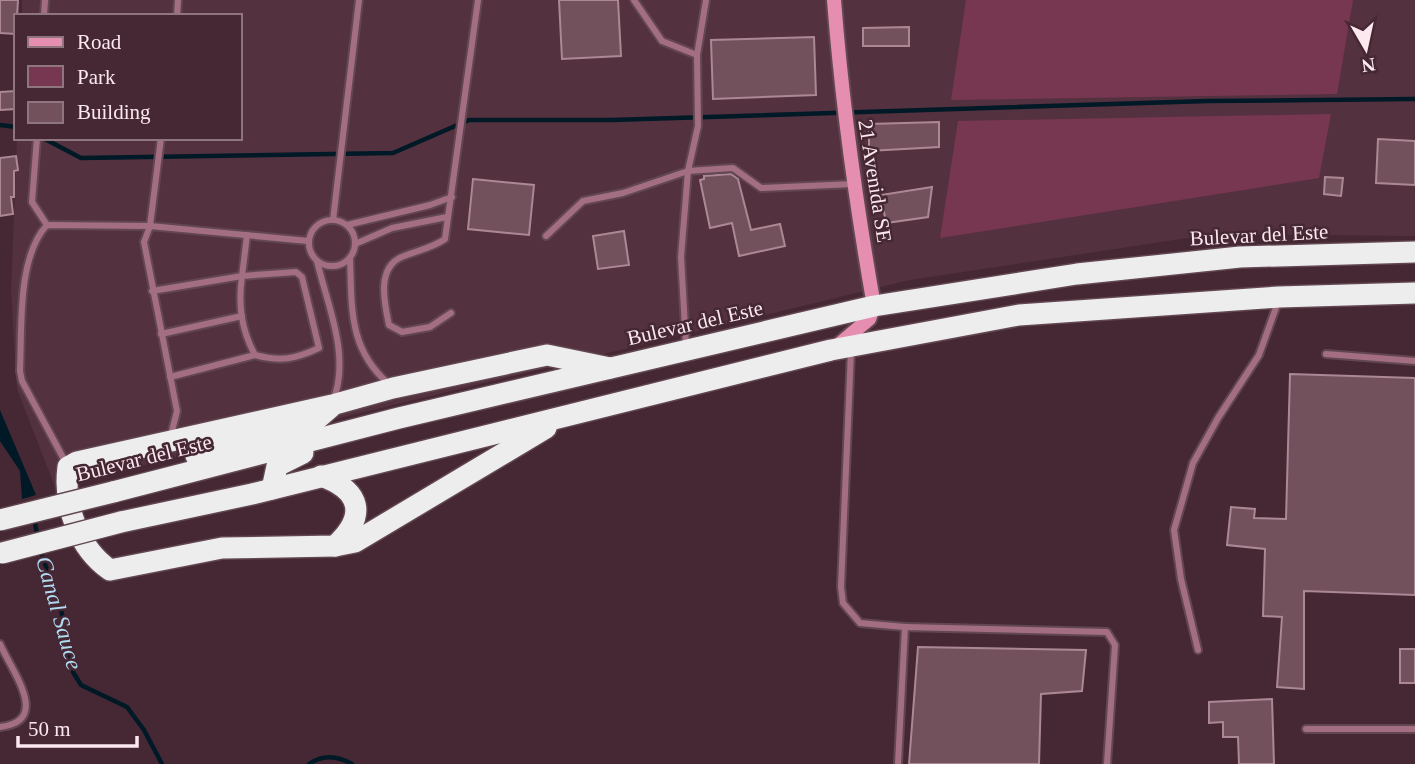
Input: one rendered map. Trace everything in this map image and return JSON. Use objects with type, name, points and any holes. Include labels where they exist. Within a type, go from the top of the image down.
[{"type":"highway","name":"Bulevar del Este","points":[[0,520],[472,402],[874,306],[1090,272],[1240,257],[1415,252]]},
{"type":"highway","points":[[1,554],[841,348],[1019,315],[1279,297],[1415,293]]},
{"type":"highway","points":[[567,415],[355,542],[335,546],[222,548],[110,570],[92,558],[71,512],[65,488],[68,467],[77,462],[332,405],[393,388],[547,355],[611,369]]},
{"type":"highway","points":[[272,488],[274,471],[288,459],[419,423],[472,402]]},
{"type":"highway","points":[[155,481],[166,464],[309,426],[332,405]]},
{"type":"highway","points":[[321,476],[342,484],[356,502],[358,513],[349,532],[335,546]]},
{"type":"street","name":"21 Avenida SE","points":[[834,0],[840,86],[853,184],[874,306]]},
{"type":"street","points":[[841,348],[869,319],[874,306]]},
{"type":"lane","points":[[333,220],[359,0]]},
{"type":"lane","points":[[451,313],[430,327],[402,332],[389,325],[383,300],[384,282],[389,267],[401,257],[431,248],[446,239],[478,0]]},
{"type":"lane","points":[[634,0],[662,41],[697,55]]},
{"type":"lane","points":[[686,351],[681,257],[688,170],[698,126],[697,55],[706,0]]},
{"type":"lane","points":[[37,140],[32,202],[47,225]]},
{"type":"lane","points":[[161,140],[150,226],[144,242],[177,411],[168,440]]},
{"type":"lane","points":[[546,236],[583,201],[623,193],[688,170],[733,168],[761,187],[853,184]]},
{"type":"lane","points":[[332,405],[340,381],[340,353],[317,261],[308,241],[314,228],[333,220],[347,225],[453,197]]},
{"type":"lane","points":[[393,388],[375,372],[359,349],[352,314],[349,258],[355,244],[392,228],[447,217]]},
{"type":"lane","points":[[68,467],[22,382],[20,371],[24,286],[37,236],[47,225],[150,226],[308,241]]},
{"type":"lane","points":[[347,225],[355,244]]},
{"type":"lane","points":[[247,235],[242,276],[243,334],[255,355]]},
{"type":"lane","points":[[317,261],[330,266],[349,258]]},
{"type":"lane","points":[[152,291],[242,276],[300,273],[317,331],[319,348],[295,359],[275,360],[255,355],[170,377]]},
{"type":"lane","points":[[1199,650],[1181,579],[1174,530],[1193,463],[1259,355],[1279,297]]},
{"type":"lane","points":[[161,334],[242,316]]},
{"type":"lane","points":[[841,348],[845,446],[841,587],[843,603],[860,622],[905,627],[1107,632],[1115,645],[1107,764]]},
{"type":"lane","points":[[1326,354],[1415,361]]},
{"type":"lane","points":[[898,764],[905,627]]},
{"type":"lane","points":[[0,644],[27,704],[26,714],[19,723],[0,727]]},
{"type":"lane","points":[[1306,729],[1415,729]]},
{"type":"shaded area","points":[[22,0],[1415,0],[1415,236],[1214,234],[910,280],[55,487],[17,389],[11,291],[17,140],[242,140],[242,14],[22,14]]},
{"type":"green space","points":[[966,0],[1353,0],[1337,94],[951,100]]},
{"type":"green space","points":[[1331,114],[1319,178],[940,238],[958,121]]},
{"type":"water","points":[[0,410],[36,495],[22,499],[20,471],[0,441]]},
{"type":"building","points":[[0,0],[18,0],[17,14],[14,14],[14,34],[0,33]]},
{"type":"building","points":[[559,0],[618,0],[621,56],[562,59]]},
{"type":"building","points":[[909,27],[909,46],[863,46],[863,28]]},
{"type":"building","points":[[814,37],[816,95],[713,99],[711,40]]},
{"type":"building","points":[[14,91],[14,109],[0,110],[0,92]]},
{"type":"building","points":[[939,122],[939,147],[869,151],[869,124]]},
{"type":"building","points":[[1378,139],[1415,141],[1415,185],[1376,183]]},
{"type":"building","points":[[16,156],[18,170],[14,171],[14,197],[11,197],[13,214],[0,216],[0,158]]},
{"type":"building","points":[[731,174],[738,179],[751,230],[780,224],[785,246],[739,256],[732,223],[710,228],[700,180],[704,179],[704,176]]},
{"type":"building","points":[[1325,177],[1343,178],[1341,196],[1324,194]]},
{"type":"building","points":[[473,179],[534,185],[529,235],[468,229]]},
{"type":"building","points":[[932,187],[928,217],[886,223],[881,195]]},
{"type":"building","points":[[624,231],[629,265],[598,269],[593,236]]},
{"type":"building","points":[[1290,374],[1415,378],[1415,595],[1304,591],[1304,689],[1277,687],[1282,617],[1263,616],[1265,549],[1227,545],[1231,507],[1255,509],[1254,518],[1286,519]]},
{"type":"building","points":[[918,647],[1086,650],[1082,691],[1041,694],[1039,764],[909,764]]},
{"type":"building","points":[[1400,649],[1415,649],[1415,683],[1400,683]]},
{"type":"building","points":[[1272,699],[1274,764],[1239,764],[1238,737],[1223,737],[1223,722],[1209,723],[1209,702]]},
{"type":"waterway","points":[[47,140],[81,158],[393,153],[469,120],[612,120],[1208,101],[1415,99]]},
{"type":"waterway","points":[[0,125],[14,127]]},
{"type":"waterway","name":"Canal Sauce","points":[[34,519],[38,538]]},
{"type":"waterway","name":"Canal Sauce","points":[[40,550],[61,609],[73,672],[81,685],[127,707],[144,730],[162,764]]},
{"type":"waterway","name":"Canal Sauce","points":[[309,764],[330,757],[352,764]]}]
